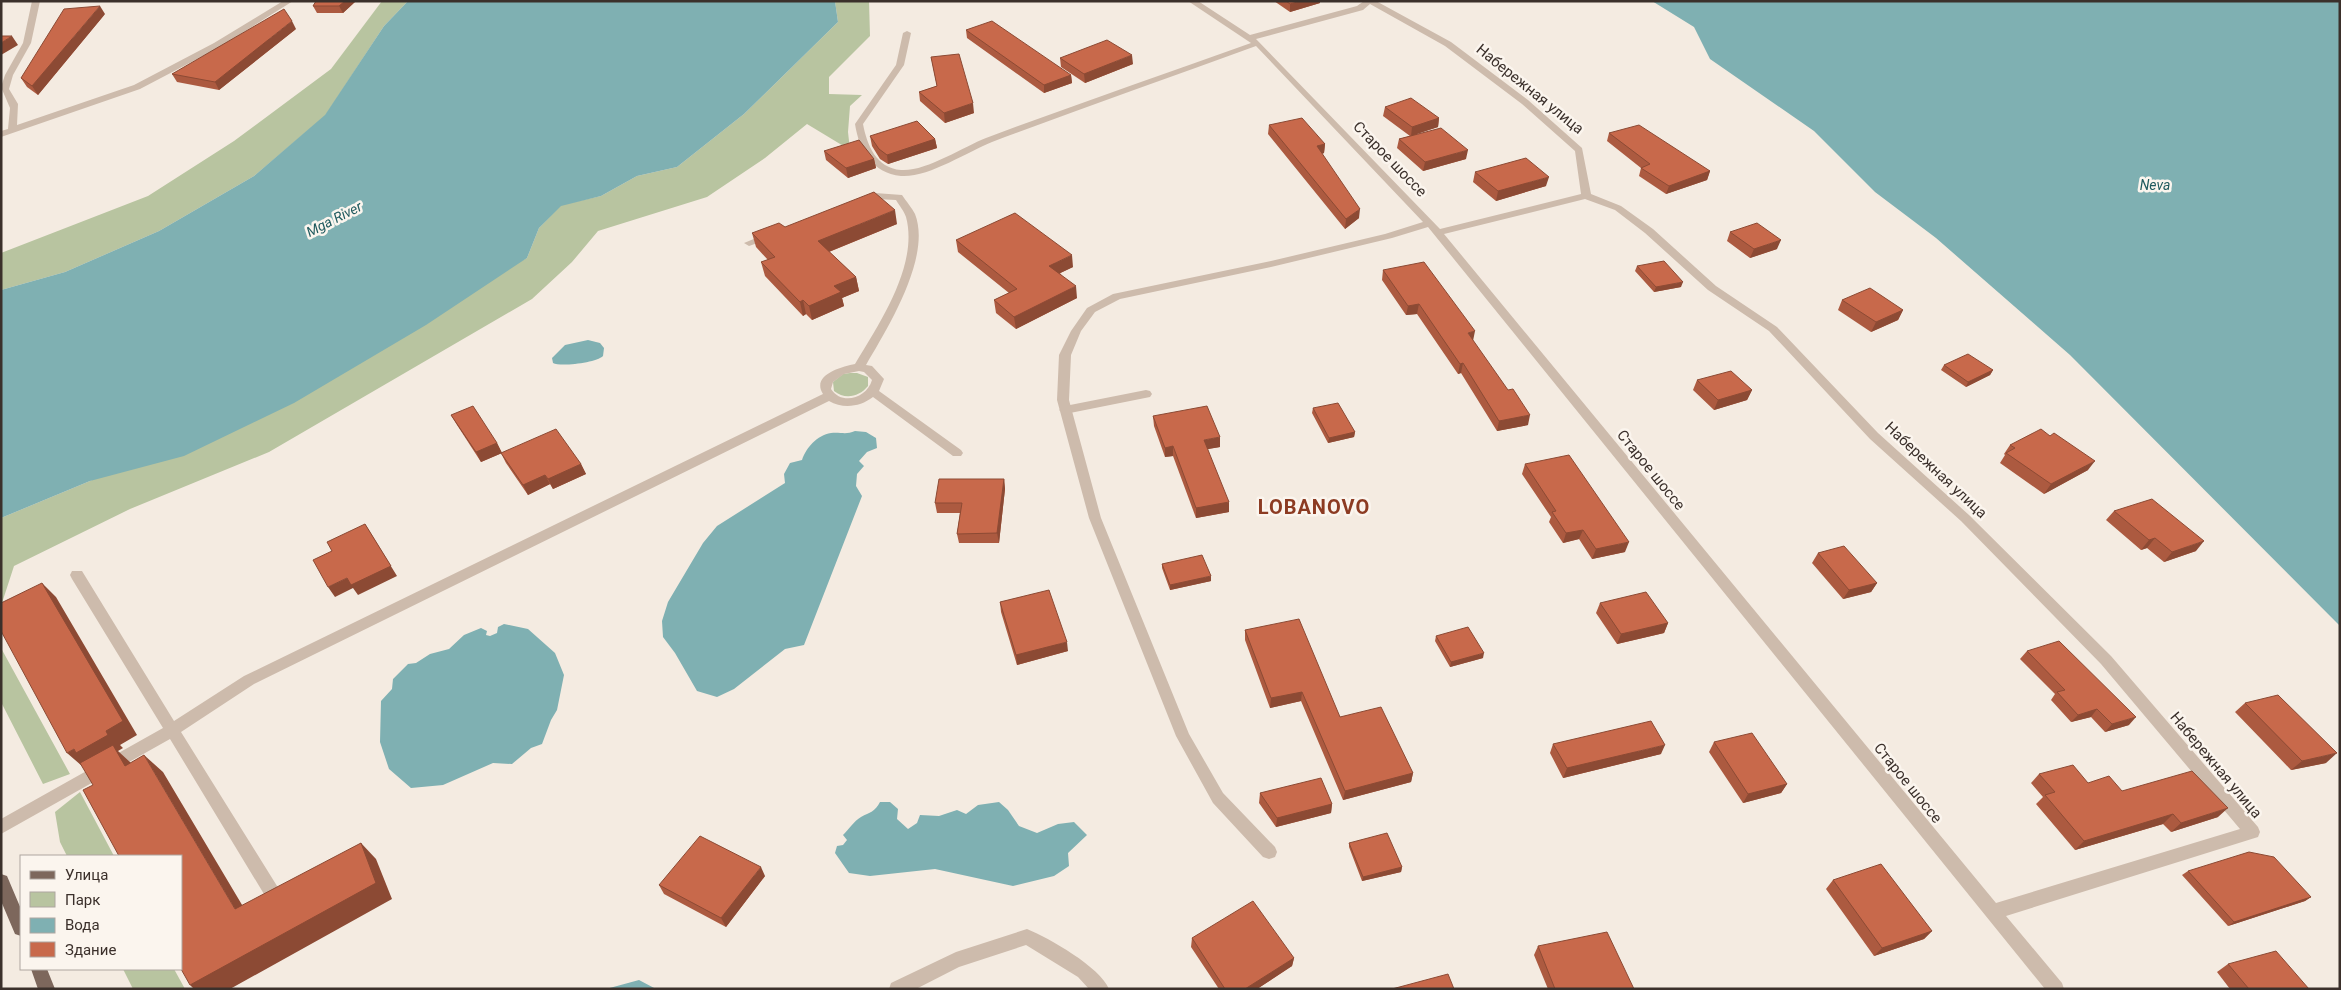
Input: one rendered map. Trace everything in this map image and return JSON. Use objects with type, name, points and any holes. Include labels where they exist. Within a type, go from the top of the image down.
[{"type":"main road","points":[[1,881],[20,926]]},
{"type":"main road","points":[[38,970],[47,989]]},
{"type":"street","points":[[12,130],[15,111],[14,100],[5,89],[9,75],[27,43],[36,1]]},
{"type":"street","points":[[1,134],[137,87],[216,45],[289,1]]},
{"type":"street","name":"Старое шоссе","points":[[1192,1],[1253,41],[1433,228],[2056,989]]},
{"type":"street","points":[[906,33],[900,64],[859,124],[861,142],[870,156],[884,168],[903,173],[920,169],[985,141],[1253,41],[1360,8],[1370,1]]},
{"type":"street","name":"Набережная улица","points":[[1370,1],[1448,44],[1525,102],[1579,150],[1586,196],[1618,208],[1649,231],[1712,288],[1773,329],[1874,436],[1965,518],[2106,660],[2252,832],[1993,912]]},
{"type":"street","points":[[854,204],[875,196],[899,197],[908,207],[914,236],[908,269],[891,310],[859,367]]},
{"type":"street","points":[[1268,852],[1218,798],[1184,736],[1095,518],[1063,400],[1065,355],[1076,331],[1091,310],[1117,296],[1271,264],[1388,236],[1586,196]]},
{"type":"street","points":[[749,243],[782,231]]},
{"type":"street","points":[[859,367],[875,373],[878,379],[878,386],[873,392],[856,401],[846,402],[829,396],[826,390],[831,376],[848,368],[859,367]]},
{"type":"street","points":[[873,392],[957,453]]},
{"type":"street","points":[[1065,410],[1146,394]]},
{"type":"street","points":[[1,827],[172,730],[249,680],[829,396]]},
{"type":"street","points":[[77,575],[276,899]]},
{"type":"street","points":[[897,989],[956,960],[1027,937],[1084,971],[1101,989]]},
{"type":"green space","points":[[382,1],[408,1],[384,26],[325,116],[254,176],[159,231],[65,272],[1,290],[1,253],[148,196],[234,141],[331,69]]},
{"type":"green space","points":[[835,1],[869,1],[870,36],[829,77],[829,94],[862,95],[850,106],[848,132],[850,150],[807,124],[765,158],[707,197],[598,231],[572,262],[532,299],[269,452],[130,509],[14,566],[1,606],[1,518],[90,481],[527,258],[539,228],[561,205],[601,196],[637,176],[677,167],[744,114],[838,22]]},
{"type":"green space","points":[[857,373],[868,377],[868,386],[856,395],[843,396],[838,394],[834,391],[833,382],[843,374]]},
{"type":"green space","points":[[1,648],[70,774],[43,784],[1,702]]},
{"type":"green space","points":[[80,792],[113,855],[66,855],[60,842],[55,812]]},
{"type":"green space","points":[[124,970],[175,970],[185,989],[133,989]]},
{"type":"water","name":"Mga River","points":[[408,1],[835,1],[838,22],[744,114],[677,167],[637,176],[601,196],[561,206],[539,228],[527,258],[426,325],[294,403],[184,456],[90,481],[1,518],[1,290],[65,272],[159,231],[254,176],[325,115],[384,26]]},
{"type":"water","name":"Neva","points":[[1652,1],[2340,1],[2340,626],[2070,355],[1936,238],[1875,192],[1814,131],[1710,59],[1694,27]]},
{"type":"water","points":[[588,340],[600,343],[604,348],[603,356],[593,361],[578,364],[563,365],[553,363],[552,358],[565,345]]},
{"type":"water","points":[[866,432],[876,438],[877,448],[867,452],[859,461],[864,466],[857,474],[856,486],[862,496],[804,645],[785,649],[734,689],[717,697],[697,691],[675,653],[663,637],[662,621],[668,602],[703,543],[717,526],[785,483],[784,474],[790,463],[802,460],[809,447],[821,436],[831,433]]},
{"type":"water","points":[[504,624],[528,629],[555,653],[564,675],[557,710],[542,744],[531,748],[512,764],[493,763],[443,785],[411,788],[389,769],[380,742],[381,701],[392,689],[393,679],[408,664],[416,663],[430,654],[449,649],[464,635],[481,628],[487,631],[486,635],[490,636],[497,633],[498,627]]},
{"type":"water","points":[[880,802],[890,802],[898,809],[897,819],[908,829],[917,823],[920,815],[939,816],[957,810],[966,814],[978,805],[999,802],[1008,810],[1019,826],[1037,833],[1058,824],[1074,822],[1087,835],[1068,853],[1069,866],[1054,876],[1013,886],[935,869],[870,876],[849,873],[835,853],[837,846],[843,845],[847,840],[843,835],[854,823],[874,810]]},
{"type":"water","points":[[639,980],[656,989],[606,989]]},
{"type":"building","points":[[316,1],[345,1],[339,6],[313,6]]},
{"type":"building","points":[[1286,1],[1301,1],[1290,4]]},
{"type":"building","points":[[100,6],[32,86],[21,78],[64,9]]},
{"type":"building","points":[[284,9],[292,21],[215,82],[172,74]]},
{"type":"building","points":[[992,21],[1071,75],[1044,85],[966,30]]},
{"type":"building","points":[[1,36],[12,36],[1,43]]},
{"type":"building","points":[[1107,40],[1132,55],[1084,74],[1060,58]]},
{"type":"building","points":[[959,54],[973,103],[944,113],[919,92],[937,86],[931,57]]},
{"type":"building","points":[[1411,98],[1439,118],[1412,127],[1385,107]]},
{"type":"building","points":[[1302,118],[1325,144],[1317,146],[1360,209],[1346,219],[1269,125]]},
{"type":"building","points":[[917,121],[935,139],[887,155],[879,149],[870,136]]},
{"type":"building","points":[[1639,125],[1710,171],[1669,186],[1641,168],[1650,164],[1609,133]]},
{"type":"building","points":[[1441,128],[1468,150],[1425,162],[1399,139]]},
{"type":"building","points":[[859,140],[874,159],[846,168],[824,151]]},
{"type":"building","points":[[1526,158],[1549,177],[1498,191],[1475,172]]},
{"type":"building","points":[[874,192],[895,210],[818,241],[856,277],[834,286],[841,292],[809,306],[803,300],[800,302],[761,262],[775,257],[752,233],[779,223],[785,227]]},
{"type":"building","points":[[1015,213],[1072,255],[1049,266],[1076,286],[1014,317],[994,300],[1017,289],[956,240]]},
{"type":"building","points":[[1757,223],[1781,240],[1754,249],[1730,232]]},
{"type":"building","points":[[1664,261],[1683,282],[1656,287],[1637,266]]},
{"type":"building","points":[[1424,262],[1475,331],[1468,333],[1508,390],[1513,389],[1530,415],[1499,421],[1463,363],[1460,364],[1419,304],[1408,306],[1383,270]]},
{"type":"building","points":[[1870,288],[1903,310],[1876,322],[1842,300]]},
{"type":"building","points":[[1968,354],[1993,370],[1968,382],[1944,365]]},
{"type":"building","points":[[1731,371],[1752,390],[1718,400],[1697,380]]},
{"type":"building","points":[[1338,403],[1355,432],[1329,438],[1313,408]]},
{"type":"building","points":[[473,406],[497,443],[476,452],[451,415]]},
{"type":"building","points":[[1207,406],[1220,437],[1204,440],[1229,502],[1196,508],[1173,446],[1165,448],[1153,416]]},
{"type":"building","points":[[556,429],[581,464],[548,479],[545,475],[523,485],[501,453]]},
{"type":"building","points":[[2041,429],[2050,436],[2054,433],[2095,461],[2051,484],[2006,453],[2015,448],[2010,445]]},
{"type":"building","points":[[1569,455],[1629,542],[1596,549],[1583,530],[1566,533],[1552,512],[1556,511],[1525,464]]},
{"type":"building","points":[[939,479],[1004,479],[997,533],[957,534],[962,503],[935,503]]},
{"type":"building","points":[[2152,499],[2204,541],[2172,552],[2155,538],[2149,540],[2114,511]]},
{"type":"building","points":[[365,524],[391,566],[351,585],[347,578],[328,587],[313,560],[332,551],[327,542]]},
{"type":"building","points":[[1844,546],[1877,583],[1849,590],[1818,553]]},
{"type":"building","points":[[1202,555],[1211,576],[1170,585],[1162,564]]},
{"type":"building","points":[[42,583],[123,721],[106,731],[108,735],[76,753],[74,749],[67,753],[1,631],[1,603]]},
{"type":"building","points":[[1049,590],[1067,642],[1016,655],[1000,602]]},
{"type":"building","points":[[1646,592],[1668,623],[1621,634],[1600,603]]},
{"type":"building","points":[[1299,619],[1340,717],[1381,707],[1413,773],[1345,791],[1302,692],[1271,698],[1245,630]]},
{"type":"building","points":[[1468,627],[1484,653],[1451,662],[1436,636]]},
{"type":"building","points":[[2059,641],[2136,717],[2112,724],[2097,709],[2078,715],[2057,692],[2065,690],[2027,651]]},
{"type":"building","points":[[2278,695],[2337,753],[2302,761],[2245,703]]},
{"type":"building","points":[[1651,721],[1665,745],[1567,768],[1553,744]]},
{"type":"building","points":[[1752,733],[1787,784],[1748,794],[1714,742]]},
{"type":"building","points":[[113,745],[125,766],[144,755],[235,909],[361,843],[376,883],[190,985],[182,970],[182,855],[118,855],[83,790],[93,785],[80,763]]},
{"type":"building","points":[[2073,765],[2088,783],[2109,776],[2122,791],[2192,771],[2228,808],[2181,823],[2173,814],[2084,841],[2045,795],[2055,792],[2039,774]]},
{"type":"building","points":[[1321,778],[1332,804],[1277,818],[1260,793]]},
{"type":"building","points":[[1387,833],[1402,867],[1363,877],[1349,843]]},
{"type":"building","points":[[700,836],[761,867],[721,918],[659,885]]},
{"type":"building","points":[[2249,852],[2274,857],[2311,897],[2234,922],[2188,871]]},
{"type":"building","points":[[1881,864],[1932,931],[1882,948],[1833,880]]},
{"type":"building","points":[[1253,901],[1294,958],[1245,989],[1225,989],[1192,938]]},
{"type":"building","points":[[1607,932],[1634,989],[1555,989],[1538,946]]},
{"type":"building","points":[[2276,951],[2309,989],[2249,989],[2228,964]]},
{"type":"building","points":[[1448,974],[1454,989],[1392,989]]},
{"type":"district","name":"LOBANOVO","points":[[1314,507]]}]
